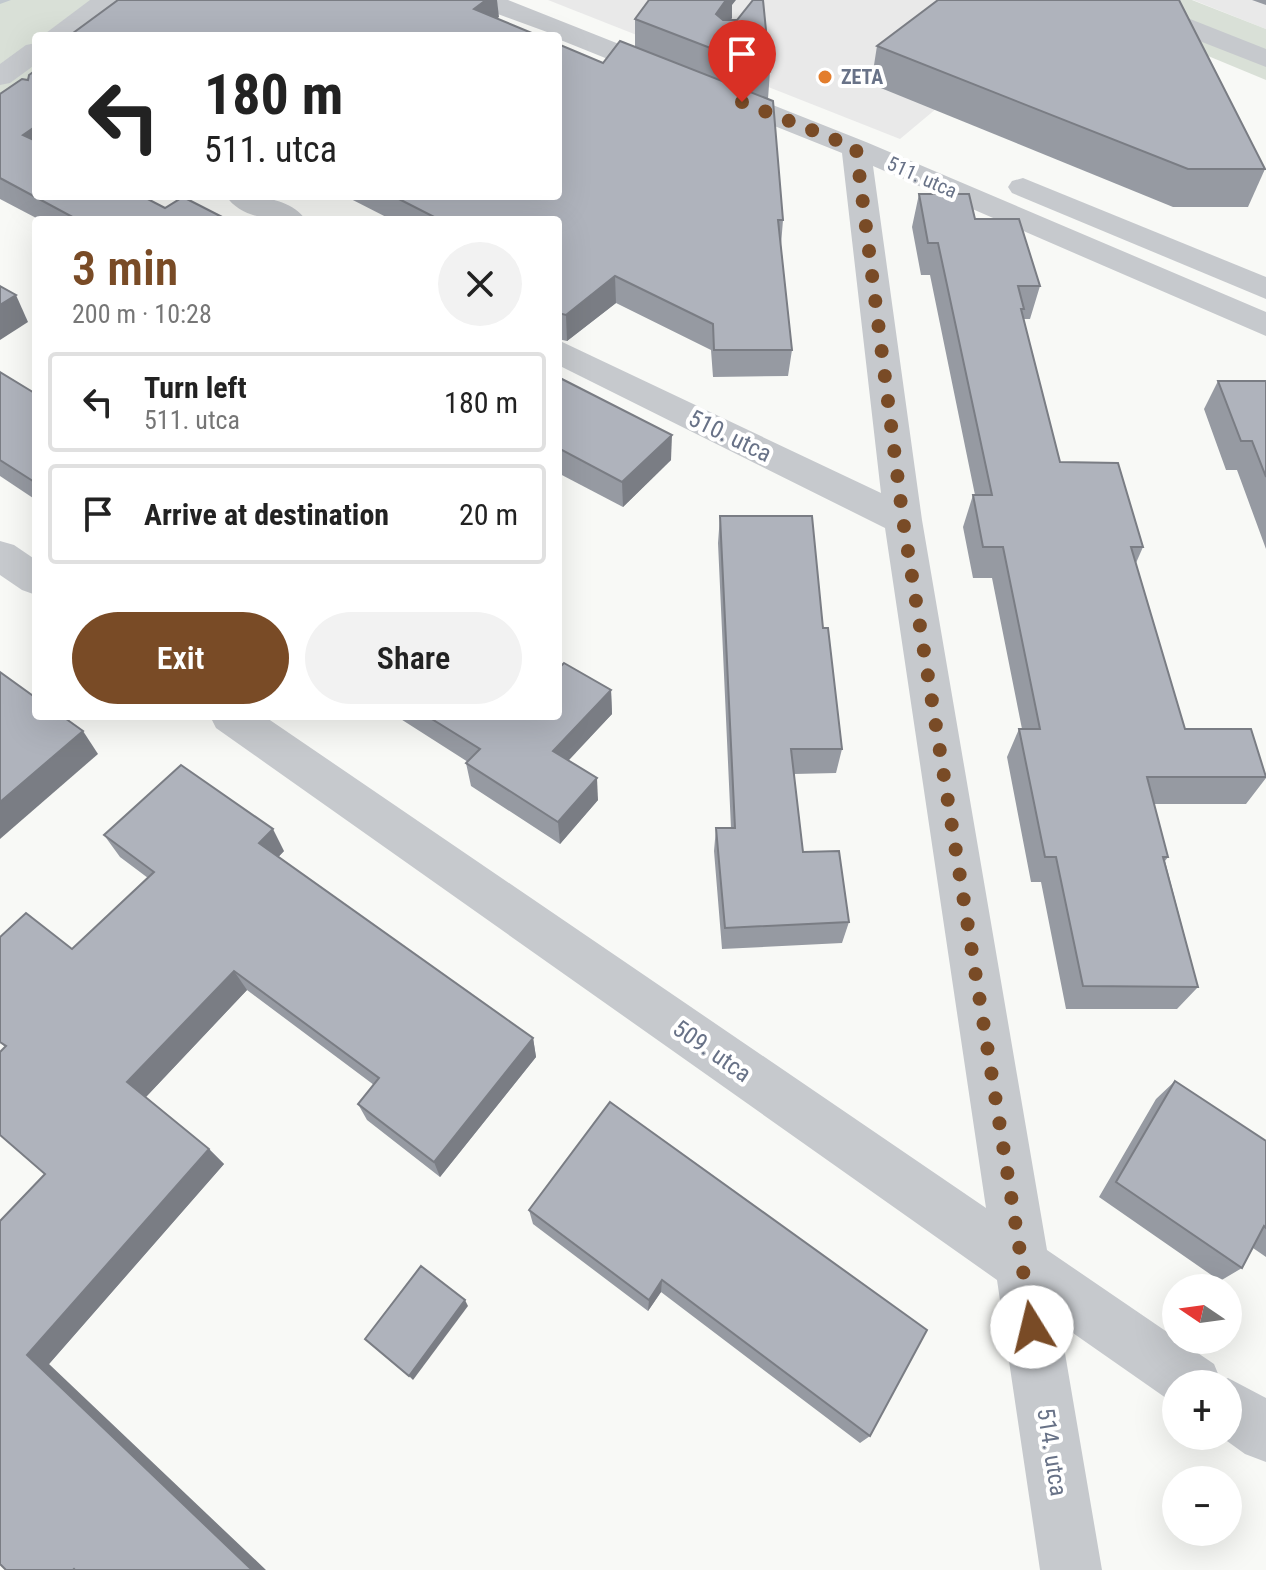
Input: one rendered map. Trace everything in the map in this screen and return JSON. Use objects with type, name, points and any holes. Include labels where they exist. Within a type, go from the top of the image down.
[{"type":"street","points":[[62,32],[107,0]]},
{"type":"street","name":"511. utca","points":[[485,0],[856,148],[1266,325]]},
{"type":"street","points":[[1119,0],[1266,59]]},
{"type":"street","points":[[8,81],[32,55]]},
{"type":"street","name":"514. utca","points":[[856,148],[903,520],[1071,1570]]},
{"type":"street","points":[[1023,187],[1266,289]]},
{"type":"street","points":[[249,200],[282,216]]},
{"type":"street","name":"510. utca","points":[[562,353],[903,520]]},
{"type":"street","points":[[0,555],[32,577]]},
{"type":"street","name":"509. utca","points":[[237,720],[1173,1370]]},
{"type":"street","points":[[1242,1417],[1266,1433]]},
{"type":"shaded area","points":[[0,0],[138,0],[94,32],[32,32],[32,78],[0,101]]},
{"type":"shaded area","points":[[548,0],[1066,0],[900,139]]},
{"type":"shaded area","points":[[1073,0],[1192,0],[1266,29],[1266,80]]},
{"type":"shaded area","points":[[1193,0],[1266,0],[1266,29]]},
{"type":"building","points":[[118,0],[486,0],[474,9],[529,32],[74,32]]},
{"type":"building","points":[[649,0],[726,0],[716,14],[723,20],[737,20],[753,0],[763,0],[770,71],[635,19]]},
{"type":"building","points":[[938,0],[1179,0],[1265,169],[1188,169],[877,46]]},
{"type":"building","points":[[620,41],[773,101],[783,220],[778,220],[792,350],[714,350],[713,324],[615,276],[566,315],[562,314],[562,216],[432,216],[401,200],[562,200],[562,46],[603,63]]},
{"type":"building","points":[[32,73],[32,129],[23,135],[32,139],[32,195],[0,178],[0,94],[22,79],[28,80]]},
{"type":"building","points":[[919,194],[969,194],[975,219],[1019,219],[1040,286],[1018,286],[1024,309],[1021,309],[1060,462],[1118,463],[1143,547],[1131,547],[1185,729],[1251,729],[1266,777],[1147,777],[1168,857],[1163,857],[1198,987],[1083,986],[1056,857],[1045,857],[1019,729],[1040,729],[1003,547],[983,547],[973,495],[992,495],[938,243],[928,243]]},
{"type":"building","points":[[41,200],[150,200],[165,208],[178,200],[189,200],[220,216],[71,216]]},
{"type":"building","points":[[0,286],[16,295],[0,305]]},
{"type":"building","points":[[0,372],[32,392],[32,480],[0,460]]},
{"type":"building","points":[[562,379],[672,435],[622,482],[562,450]]},
{"type":"building","points":[[1218,381],[1266,381],[1266,477],[1252,441],[1241,441]]},
{"type":"building","points":[[720,516],[812,516],[823,628],[828,628],[842,749],[791,749],[803,852],[839,851],[849,922],[725,928],[716,828],[735,828]]},
{"type":"building","points":[[564,663],[611,690],[553,751],[597,778],[558,822],[466,763],[480,749],[433,720],[562,720]]},
{"type":"building","points":[[0,672],[32,695],[32,720],[68,720],[83,731],[0,802]]},
{"type":"building","points":[[181,765],[273,829],[259,843],[533,1038],[434,1162],[358,1104],[379,1078],[234,971],[127,1082],[209,1149],[27,1355],[252,1570],[6,1570],[0,1564],[0,1221],[45,1174],[0,1135],[0,1052],[6,1046],[0,1042],[0,937],[26,913],[72,949],[154,872],[104,835]]},
{"type":"building","points":[[1175,1081],[1266,1141],[1266,1228],[1264,1226],[1242,1268],[1116,1182]]},
{"type":"building","points":[[610,1102],[927,1330],[870,1436],[662,1280],[649,1300],[529,1210]]},
{"type":"building","points":[[421,1266],[465,1300],[409,1376],[365,1339]]},
{"type":"waterway","points":[[0,1],[6,0]]},
{"type":"place","name":"ZETA","points":[[825,77]]},
{"type":"route","points":[[742,102],[856,148],[903,520],[1032,1327]]}]
